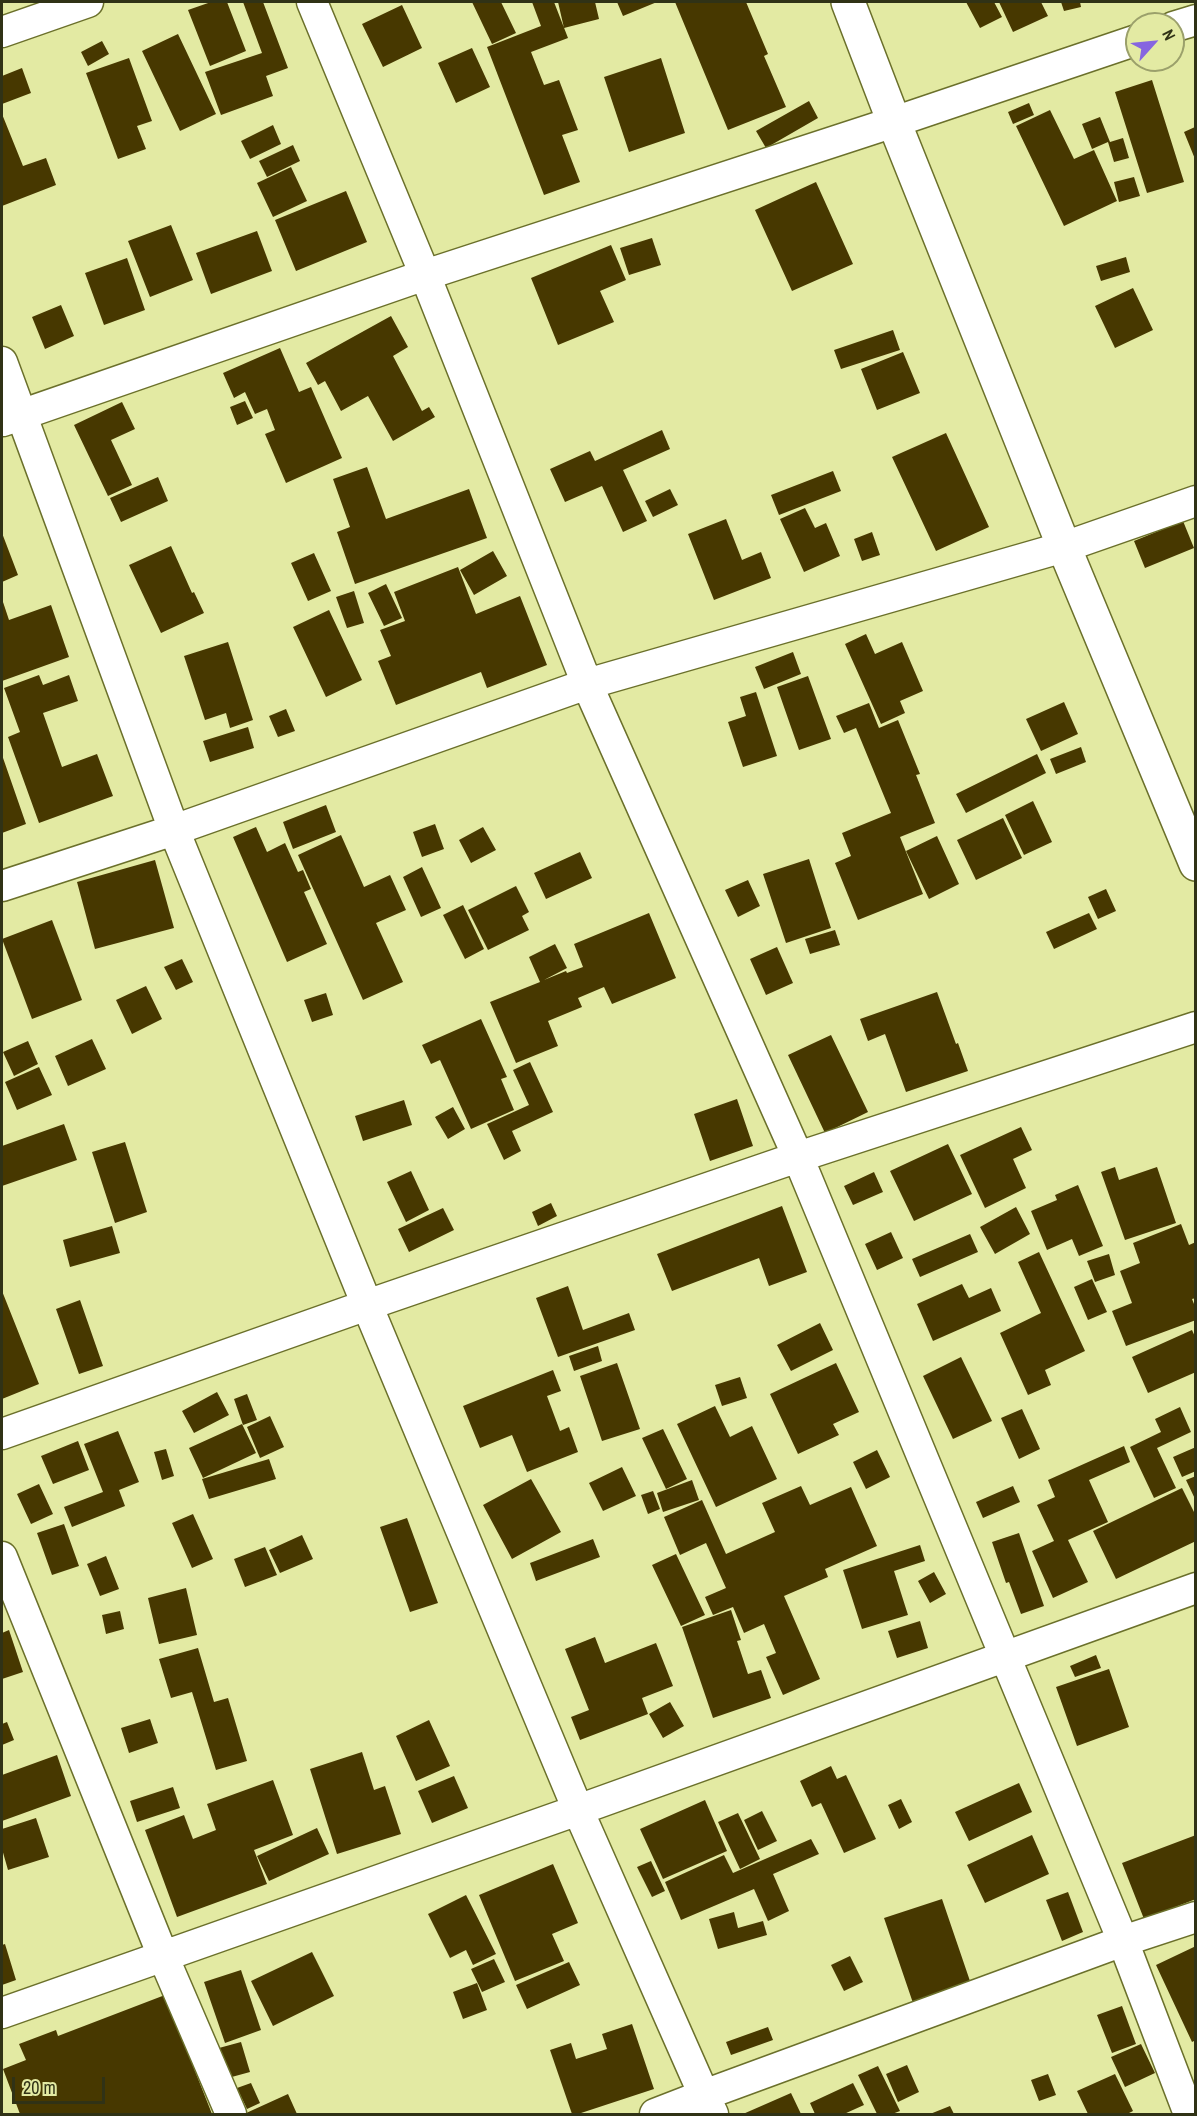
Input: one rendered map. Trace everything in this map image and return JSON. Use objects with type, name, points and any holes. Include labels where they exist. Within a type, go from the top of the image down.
[{"type":"main road","points":[[848,2],[1064,547],[1196,864]]},
{"type":"street","points":[[2,32],[88,2]]},
{"type":"street","points":[[312,2],[425,275],[587,684],[798,1157],[1123,1941],[1189,2115]]},
{"type":"street","points":[[11,419],[425,275],[1125,44]]},
{"type":"street","points":[[2,363],[11,419],[174,830],[367,1305],[578,1810],[708,2105]]},
{"type":"street","points":[[2,886],[174,830],[587,684],[1064,547],[1196,501]]},
{"type":"street","points":[[2,1434],[367,1305],[798,1157],[1196,1027]]},
{"type":"street","points":[[2,1557],[163,1956],[231,2115]]},
{"type":"street","points":[[2,2013],[1006,1658],[1196,1588]]},
{"type":"street","points":[[655,2115],[708,2105],[1123,1941],[1196,1917]]},
{"type":"building","points":[[211,2],[227,2],[246,51],[210,66],[188,10]]},
{"type":"building","points":[[243,2],[263,2],[288,68],[266,76],[273,96],[221,115],[205,72],[262,53]]},
{"type":"building","points":[[472,2],[501,2],[516,33],[492,44]]},
{"type":"building","points":[[532,2],[554,2],[568,38],[531,52],[544,85],[559,80],[578,130],[562,135],[580,182],[544,195],[487,47],[541,26]]},
{"type":"building","points":[[558,2],[595,2],[599,19],[564,28]]},
{"type":"building","points":[[617,2],[657,2],[623,16]]},
{"type":"building","points":[[675,2],[746,2],[768,54],[764,56],[786,107],[728,130]]},
{"type":"building","points":[[966,2],[994,2],[1002,17],[980,28]]},
{"type":"building","points":[[999,2],[1041,2],[1048,16],[1013,32]]},
{"type":"building","points":[[1061,2],[1080,2],[1081,7],[1064,11]]},
{"type":"building","points":[[402,5],[422,48],[383,67],[362,24]]},
{"type":"building","points":[[178,34],[216,114],[180,131],[142,51]]},
{"type":"building","points":[[102,41],[109,54],[88,66],[81,52]]},
{"type":"building","points":[[472,48],[490,87],[456,103],[438,63]]},
{"type":"building","points":[[129,58],[152,121],[137,126],[146,149],[118,159],[86,73]]},
{"type":"building","points":[[661,58],[685,133],[629,152],[604,77]]},
{"type":"building","points":[[22,68],[31,93],[2,104],[2,76]]},
{"type":"building","points":[[1152,80],[1184,182],[1147,193],[1115,92]]},
{"type":"building","points":[[809,101],[818,118],[766,148],[756,131]]},
{"type":"building","points":[[1029,103],[1034,115],[1013,124],[1008,112]]},
{"type":"building","points":[[1050,110],[1074,159],[1094,150],[1117,201],[1064,226],[1016,126]]},
{"type":"building","points":[[2,114],[23,166],[46,158],[56,185],[2,206]]},
{"type":"building","points":[[1100,117],[1110,142],[1123,138],[1129,158],[1114,162],[1108,142],[1092,149],[1082,124]]},
{"type":"building","points":[[273,125],[281,144],[250,159],[241,141]]},
{"type":"building","points":[[1195,127],[1195,159],[1184,132]]},
{"type":"building","points":[[293,145],[300,161],[267,177],[259,161]]},
{"type":"building","points":[[291,167],[307,201],[273,217],[257,183]]},
{"type":"building","points":[[1134,177],[1140,196],[1119,202],[1114,182]]},
{"type":"building","points":[[816,182],[853,264],[792,291],[755,210]]},
{"type":"building","points":[[346,191],[367,242],[296,271],[275,220]]},
{"type":"building","points":[[171,225],[193,280],[150,297],[128,241]]},
{"type":"building","points":[[257,231],[272,271],[211,294],[196,253]]},
{"type":"building","points":[[652,238],[661,265],[629,275],[620,248]]},
{"type":"building","points":[[611,245],[626,280],[600,291],[614,322],[558,345],[531,278]]},
{"type":"building","points":[[1126,257],[1130,272],[1101,281],[1096,266]]},
{"type":"building","points":[[127,258],[145,310],[104,325],[85,273]]},
{"type":"building","points":[[1133,288],[1153,330],[1115,348],[1095,306]]},
{"type":"building","points":[[61,305],[74,336],[45,349],[32,317]]},
{"type":"building","points":[[391,316],[408,347],[393,356],[422,411],[429,407],[435,417],[393,441],[368,396],[341,411],[325,381],[318,385],[306,363]]},
{"type":"building","points":[[893,330],[900,350],[841,369],[834,350]]},
{"type":"building","points":[[280,348],[299,392],[311,387],[342,458],[286,483],[265,434],[275,430],[267,409],[255,414],[245,392],[234,398],[223,373]]},
{"type":"building","points":[[903,352],[920,393],[877,410],[861,369]]},
{"type":"building","points":[[245,401],[253,418],[237,425],[230,407]]},
{"type":"building","points":[[122,402],[135,429],[111,440],[132,485],[108,496],[74,425]]},
{"type":"building","points":[[662,430],[670,449],[623,470],[647,521],[623,532],[602,486],[565,502],[550,469],[590,451],[595,461]]},
{"type":"building","points":[[946,433],[989,527],[936,551],[892,457]]},
{"type":"building","points":[[367,467],[386,519],[469,489],[487,538],[355,584],[337,532],[350,527],[333,479]]},
{"type":"building","points":[[833,471],[841,491],[779,515],[771,495]]},
{"type":"building","points":[[158,477],[168,501],[121,522],[110,498]]},
{"type":"building","points":[[670,489],[678,505],[653,517],[645,501]]},
{"type":"building","points":[[805,508],[815,528],[826,523],[840,556],[804,572],[780,519]]},
{"type":"building","points":[[726,519],[742,560],[761,552],[771,578],[714,600],[688,534]]},
{"type":"building","points":[[1183,521],[1194,548],[1145,568],[1134,541]]},
{"type":"building","points":[[872,532],[880,555],[862,561],[854,539]]},
{"type":"building","points":[[2,533],[18,575],[2,582]]},
{"type":"building","points":[[171,546],[192,593],[194,592],[204,613],[161,633],[129,565]]},
{"type":"building","points":[[493,551],[507,576],[474,595],[460,570]]},
{"type":"building","points":[[314,553],[331,591],[308,601],[291,563]]},
{"type":"building","points":[[458,567],[476,614],[520,596],[547,665],[487,688],[481,672],[396,705],[378,661],[391,656],[380,630],[405,621],[394,592]]},
{"type":"building","points":[[386,584],[402,618],[384,626],[368,593]]},
{"type":"building","points":[[354,591],[364,623],[347,628],[336,597]]},
{"type":"building","points":[[2,599],[9,620],[51,605],[69,657],[2,681]]},
{"type":"building","points":[[329,610],[362,680],[326,697],[293,627]]},
{"type":"building","points":[[866,634],[875,654],[902,642],[923,691],[900,701],[905,713],[881,724],[845,644]]},
{"type":"building","points":[[228,642],[253,720],[230,728],[226,713],[205,720],[184,656]]},
{"type":"building","points":[[793,652],[801,674],[764,689],[755,667]]},
{"type":"building","points":[[39,675],[43,685],[69,675],[78,701],[43,713],[62,767],[97,754],[113,796],[39,823],[8,737],[20,732],[4,688]]},
{"type":"building","points":[[808,676],[831,739],[799,750],[777,687]]},
{"type":"building","points":[[756,692],[777,756],[743,767],[728,722],[746,716],[740,697]]},
{"type":"building","points":[[1064,702],[1078,734],[1041,751],[1026,719]]},
{"type":"building","points":[[869,703],[879,728],[898,720],[920,774],[916,775],[935,823],[900,837],[923,894],[858,920],[835,863],[851,856],[842,833],[891,813],[856,728],[844,733],[836,716]]},
{"type":"building","points":[[286,709],[295,731],[278,737],[269,716]]},
{"type":"building","points":[[248,727],[254,748],[210,762],[203,741]]},
{"type":"building","points":[[1081,747],[1086,762],[1056,774],[1050,759]]},
{"type":"building","points":[[1037,754],[1046,773],[966,813],[956,794]]},
{"type":"building","points":[[2,755],[26,824],[2,833]]},
{"type":"building","points":[[1033,801],[1052,842],[1024,855],[1005,815]]},
{"type":"building","points":[[326,805],[336,832],[293,849],[283,822]]},
{"type":"building","points":[[1003,818],[1022,858],[976,880],[957,840]]},
{"type":"building","points":[[435,824],[444,849],[422,857],[413,832]]},
{"type":"building","points":[[256,827],[267,852],[285,843],[298,872],[303,870],[311,889],[304,892],[327,944],[287,962],[233,837]]},
{"type":"building","points":[[483,827],[496,850],[471,863],[459,840]]},
{"type":"building","points":[[341,835],[364,887],[390,875],[406,910],[376,923],[403,982],[363,1000],[298,855]]},
{"type":"building","points":[[937,836],[959,884],[929,899],[906,851]]},
{"type":"building","points":[[580,852],[592,878],[546,899],[534,873]]},
{"type":"building","points":[[809,859],[831,928],[786,943],[763,874]]},
{"type":"building","points":[[155,860],[174,928],[95,949],[77,882]]},
{"type":"building","points":[[422,867],[441,908],[421,917],[403,877]]},
{"type":"building","points":[[748,880],[760,906],[738,917],[725,890]]},
{"type":"building","points":[[516,886],[529,912],[522,916],[529,930],[488,950],[468,910]]},
{"type":"building","points":[[1106,889],[1116,911],[1098,919],[1088,897]]},
{"type":"building","points":[[463,905],[484,949],[465,959],[443,915]]},
{"type":"building","points":[[649,913],[676,978],[612,1004],[604,987],[578,998],[582,1007],[548,1021],[558,1046],[516,1063],[490,1002],[540,982],[529,957],[555,944],[567,968],[544,980],[566,971],[567,973],[583,967],[574,944]]},
{"type":"building","points":[[1089,913],[1097,929],[1054,949],[1046,932]]},
{"type":"building","points":[[52,920],[82,1000],[32,1019],[2,939]]},
{"type":"building","points":[[835,930],[840,945],[810,954],[805,939]]},
{"type":"building","points":[[777,947],[793,983],[766,995],[750,959]]},
{"type":"building","points":[[182,959],[193,982],[176,990],[164,967]]},
{"type":"building","points":[[146,986],[162,1019],[132,1034],[116,1000]]},
{"type":"building","points":[[937,992],[968,1071],[906,1092],[885,1034],[868,1041],[860,1019]]},
{"type":"building","points":[[326,993],[333,1015],[312,1022],[304,1000]]},
{"type":"building","points":[[481,1019],[507,1077],[501,1079],[514,1110],[471,1129],[440,1060],[431,1064],[422,1045]]},
{"type":"building","points":[[831,1035],[868,1112],[825,1133],[788,1055]]},
{"type":"building","points":[[92,1039],[106,1069],[68,1086],[55,1056]]},
{"type":"building","points":[[28,1041],[38,1064],[14,1076],[3,1052]]},
{"type":"building","points":[[530,1062],[553,1112],[512,1131],[521,1151],[504,1160],[487,1124],[529,1105],[513,1070]]},
{"type":"building","points":[[39,1067],[52,1095],[17,1110],[5,1082]]},
{"type":"building","points":[[737,1099],[753,1146],[710,1161],[694,1114]]},
{"type":"building","points":[[404,1100],[412,1125],[363,1141],[355,1116]]},
{"type":"building","points":[[453,1107],[465,1129],[448,1139],[435,1117]]},
{"type":"building","points":[[64,1124],[77,1160],[2,1186],[2,1146]]},
{"type":"building","points":[[1021,1127],[1032,1150],[1013,1159],[1026,1188],[985,1208],[960,1155]]},
{"type":"building","points":[[125,1142],[147,1212],[115,1223],[92,1152]]},
{"type":"building","points":[[948,1144],[972,1194],[914,1221],[890,1171]]},
{"type":"building","points":[[1115,1167],[1119,1180],[1157,1167],[1176,1223],[1125,1240],[1101,1172]]},
{"type":"building","points":[[411,1171],[429,1210],[406,1222],[387,1182]]},
{"type":"building","points":[[874,1172],[883,1192],[853,1205],[844,1186]]},
{"type":"building","points":[[1078,1185],[1103,1246],[1079,1256],[1072,1239],[1047,1250],[1031,1211],[1057,1200],[1055,1195]]},
{"type":"building","points":[[551,1203],[557,1216],[538,1226],[532,1212]]},
{"type":"building","points":[[782,1206],[807,1272],[769,1286],[759,1258],[672,1291],[657,1254]]},
{"type":"building","points":[[1016,1207],[1030,1234],[995,1254],[980,1227]]},
{"type":"building","points":[[443,1208],[454,1230],[409,1252],[398,1229]]},
{"type":"building","points":[[1181,1224],[1189,1245],[1196,1242],[1196,1298],[1192,1299],[1196,1309],[1196,1320],[1126,1346],[1112,1311],[1132,1303],[1120,1271],[1140,1263],[1133,1243]]},
{"type":"building","points":[[112,1226],[120,1253],[70,1267],[63,1240]]},
{"type":"building","points":[[891,1232],[903,1258],[877,1270],[865,1244]]},
{"type":"building","points":[[970,1234],[978,1252],[920,1277],[912,1259]]},
{"type":"building","points":[[1039,1252],[1085,1351],[1045,1370],[1051,1385],[1028,1395],[1000,1333],[1041,1313],[1018,1262]]},
{"type":"building","points":[[1109,1254],[1115,1275],[1095,1282],[1087,1261]]},
{"type":"building","points":[[1092,1279],[1107,1312],[1088,1320],[1074,1287]]},
{"type":"building","points":[[962,1284],[969,1298],[991,1288],[1001,1311],[933,1341],[917,1304]]},
{"type":"building","points":[[568,1286],[583,1330],[629,1313],[635,1330],[558,1357],[536,1298]]},
{"type":"building","points":[[2,1291],[39,1384],[2,1399]]},
{"type":"building","points":[[80,1300],[103,1366],[79,1374],[56,1309]]},
{"type":"building","points":[[820,1323],[833,1350],[791,1371],[777,1345]]},
{"type":"building","points":[[1192,1330],[1196,1339],[1196,1372],[1148,1393],[1132,1357]]},
{"type":"building","points":[[598,1346],[602,1361],[574,1371],[569,1356]]},
{"type":"building","points":[[961,1357],[992,1421],[953,1439],[923,1376]]},
{"type":"building","points":[[617,1363],[640,1429],[602,1441],[580,1376]]},
{"type":"building","points":[[836,1363],[859,1412],[833,1424],[839,1435],[798,1454],[770,1394]]},
{"type":"building","points":[[553,1370],[561,1391],[547,1396],[560,1431],[569,1427],[578,1452],[527,1472],[512,1435],[480,1448],[463,1406]]},
{"type":"building","points":[[740,1377],[747,1398],[722,1406],[715,1385]]},
{"type":"building","points":[[217,1392],[229,1415],[194,1433],[182,1411]]},
{"type":"building","points":[[247,1394],[257,1420],[243,1425],[234,1399]]},
{"type":"building","points":[[715,1406],[730,1437],[752,1426],[777,1479],[716,1507],[677,1424]]},
{"type":"building","points":[[1180,1407],[1191,1432],[1157,1448],[1176,1488],[1154,1498],[1130,1447],[1161,1432],[1155,1419]]},
{"type":"building","points":[[1022,1409],[1040,1449],[1019,1459],[1001,1418]]},
{"type":"building","points":[[270,1416],[284,1447],[260,1458],[247,1427]]},
{"type":"building","points":[[242,1424],[256,1453],[203,1478],[189,1448]]},
{"type":"building","points":[[663,1429],[687,1479],[666,1489],[642,1438]]},
{"type":"building","points":[[118,1431],[139,1482],[119,1490],[125,1506],[72,1527],[64,1507],[103,1492],[84,1444]]},
{"type":"building","points":[[78,1441],[89,1470],[53,1484],[41,1456]]},
{"type":"building","points":[[1124,1446],[1130,1462],[1089,1480],[1108,1522],[1068,1540],[1088,1582],[1053,1598],[1032,1551],[1054,1541],[1037,1505],[1055,1497],[1048,1480]]},
{"type":"building","points":[[1196,1447],[1196,1471],[1182,1477],[1173,1457]]},
{"type":"building","points":[[166,1449],[174,1476],[162,1480],[154,1452]]},
{"type":"building","points":[[877,1450],[890,1477],[866,1489],[853,1462]]},
{"type":"building","points":[[269,1459],[276,1479],[209,1499],[202,1479]]},
{"type":"building","points":[[622,1467],[636,1496],[603,1511],[589,1483]]},
{"type":"building","points":[[1196,1476],[1196,1501],[1186,1480]]},
{"type":"building","points":[[531,1479],[561,1532],[512,1559],[483,1505]]},
{"type":"building","points":[[692,1480],[699,1500],[663,1512],[657,1493]]},
{"type":"building","points":[[39,1484],[53,1514],[31,1524],[17,1494]]},
{"type":"building","points":[[801,1486],[810,1505],[851,1487],[877,1546],[825,1569],[828,1577],[784,1596],[820,1679],[783,1695],[766,1657],[776,1653],[764,1624],[744,1633],[733,1607],[713,1615],[705,1597],[726,1588],[706,1543],[680,1555],[664,1517],[702,1500],[726,1554],[775,1532],[762,1503]]},
{"type":"building","points":[[1013,1486],[1020,1502],[983,1518],[976,1502]]},
{"type":"building","points":[[1182,1488],[1196,1516],[1196,1541],[1116,1579],[1093,1531]]},
{"type":"building","points":[[653,1491],[660,1509],[648,1514],[641,1495]]},
{"type":"building","points":[[193,1514],[213,1559],[192,1568],[172,1523]]},
{"type":"building","points":[[407,1518],[438,1603],[410,1612],[380,1527]]},
{"type":"building","points":[[64,1524],[79,1566],[52,1575],[37,1533]]},
{"type":"building","points":[[1019,1533],[1044,1606],[1021,1614],[1009,1582],[1006,1583],[992,1542]]},
{"type":"building","points":[[302,1535],[313,1559],[280,1573],[269,1550]]},
{"type":"building","points":[[593,1539],[600,1557],[536,1581],[530,1563]]},
{"type":"building","points":[[920,1545],[925,1561],[894,1571],[908,1615],[862,1629],[843,1570]]},
{"type":"building","points":[[265,1547],[277,1575],[245,1587],[234,1559]]},
{"type":"building","points":[[676,1554],[705,1615],[681,1626],[652,1565]]},
{"type":"building","points":[[106,1556],[119,1589],[100,1596],[87,1564]]},
{"type":"building","points":[[934,1572],[946,1594],[930,1603],[918,1581]]},
{"type":"building","points":[[186,1588],[197,1635],[159,1644],[148,1598]]},
{"type":"building","points":[[731,1610],[741,1640],[737,1641],[748,1674],[761,1670],[771,1698],[713,1718],[682,1627]]},
{"type":"building","points":[[120,1611],[124,1629],[106,1634],[102,1615]]},
{"type":"building","points":[[920,1621],[928,1648],[897,1658],[888,1631]]},
{"type":"building","points":[[9,1630],[23,1672],[2,1679],[2,1633]]},
{"type":"building","points":[[595,1637],[605,1663],[656,1643],[673,1686],[642,1698],[648,1714],[580,1740],[571,1717],[589,1710],[565,1649]]},
{"type":"building","points":[[198,1648],[214,1702],[228,1698],[247,1761],[216,1770],[192,1692],[171,1698],[159,1659]]},
{"type":"building","points":[[1096,1655],[1101,1668],[1075,1677],[1070,1666]]},
{"type":"building","points":[[1109,1669],[1129,1727],[1077,1746],[1056,1687]]},
{"type":"building","points":[[670,1702],[684,1726],[663,1738],[649,1714]]},
{"type":"building","points":[[150,1719],[158,1743],[129,1753],[121,1728]]},
{"type":"building","points":[[429,1720],[450,1766],[416,1781],[396,1736]]},
{"type":"building","points":[[7,1722],[14,1740],[2,1745],[2,1724]]},
{"type":"building","points":[[362,1752],[374,1790],[385,1786],[401,1834],[337,1854],[310,1769]]},
{"type":"building","points":[[57,1755],[71,1796],[2,1821],[2,1775]]},
{"type":"building","points":[[831,1766],[837,1779],[846,1775],[876,1839],[844,1853],[821,1803],[812,1807],[800,1781]]},
{"type":"building","points":[[454,1776],[468,1808],[432,1823],[418,1791]]},
{"type":"building","points":[[273,1780],[293,1835],[254,1850],[267,1884],[177,1917],[145,1830],[184,1815],[193,1839],[216,1830],[207,1804]]},
{"type":"building","points":[[1019,1783],[1032,1812],[969,1841],[955,1812]]},
{"type":"building","points":[[173,1787],[180,1808],[137,1822],[130,1801]]},
{"type":"building","points":[[901,1799],[912,1822],[899,1829],[888,1805]]},
{"type":"building","points":[[705,1800],[727,1851],[663,1879],[640,1829]]},
{"type":"building","points":[[762,1811],[777,1841],[758,1850],[744,1820]]},
{"type":"building","points":[[738,1813],[760,1859],[740,1869],[718,1822]]},
{"type":"building","points":[[36,1818],[49,1857],[8,1870],[2,1849],[2,1829]]},
{"type":"building","points":[[317,1828],[329,1854],[269,1881],[257,1856]]},
{"type":"building","points":[[1032,1835],[1049,1874],[985,1903],[967,1865]]},
{"type":"building","points":[[1196,1835],[1196,1899],[1144,1919],[1122,1863]]},
{"type":"building","points":[[811,1839],[819,1854],[773,1874],[789,1911],[768,1921],[754,1889],[681,1920],[665,1882],[724,1855],[733,1873]]},
{"type":"building","points":[[651,1861],[665,1891],[652,1897],[637,1867]]},
{"type":"building","points":[[553,1864],[578,1923],[552,1934],[564,1961],[515,1981],[479,1895]]},
{"type":"building","points":[[1068,1892],[1083,1932],[1062,1941],[1046,1900]]},
{"type":"building","points":[[466,1895],[496,1954],[473,1965],[466,1950],[450,1958],[428,1914]]},
{"type":"building","points":[[942,1899],[971,1984],[913,2003],[884,1918]]},
{"type":"building","points":[[734,1912],[738,1928],[763,1921],[767,1935],[718,1949],[709,1919]]},
{"type":"building","points":[[5,1944],[16,1980],[2,1985],[2,1945]]},
{"type":"building","points":[[1196,1946],[1196,2040],[1192,2042],[1156,1965]]},
{"type":"building","points":[[312,1952],[334,1996],[273,2026],[251,1981]]},
{"type":"building","points":[[850,1956],[863,1982],[844,1991],[831,1965]]},
{"type":"building","points":[[494,1959],[505,1982],[482,1992],[471,1969]]},
{"type":"building","points":[[569,1962],[580,1985],[527,2009],[516,1985]]},
{"type":"building","points":[[241,1970],[261,2030],[225,2043],[204,1982]]},
{"type":"building","points":[[477,1983],[487,2010],[463,2019],[453,1992]]},
{"type":"building","points":[[165,1995],[212,2114],[20,2114],[3,2069],[26,2060],[19,2044],[56,2030],[58,2036]]},
{"type":"building","points":[[1122,2006],[1136,2044],[1112,2053],[1097,2015]]},
{"type":"building","points":[[632,2024],[654,2089],[572,2114],[550,2050],[571,2043],[576,2059],[607,2049],[602,2034]]},
{"type":"building","points":[[768,2027],[773,2040],[731,2055],[726,2042]]},
{"type":"building","points":[[241,2042],[250,2072],[228,2078],[219,2048]]},
{"type":"building","points":[[1141,2044],[1155,2073],[1125,2087],[1111,2057]]},
{"type":"building","points":[[907,2065],[919,2092],[898,2102],[886,2074]]},
{"type":"building","points":[[878,2066],[900,2111],[892,2114],[877,2114],[858,2075]]},
{"type":"building","points":[[1048,2074],[1056,2095],[1039,2101],[1031,2080]]},
{"type":"building","points":[[1115,2074],[1133,2111],[1127,2114],[1088,2114],[1077,2091]]},
{"type":"building","points":[[251,2083],[260,2103],[247,2109],[237,2088]]},
{"type":"building","points":[[853,2083],[864,2105],[844,2114],[815,2114],[810,2103]]},
{"type":"building","points":[[791,2093],[801,2114],[743,2114]]},
{"type":"building","points":[[288,2094],[297,2114],[244,2114]]},
{"type":"building","points":[[950,2106],[954,2114],[930,2114]]}]
